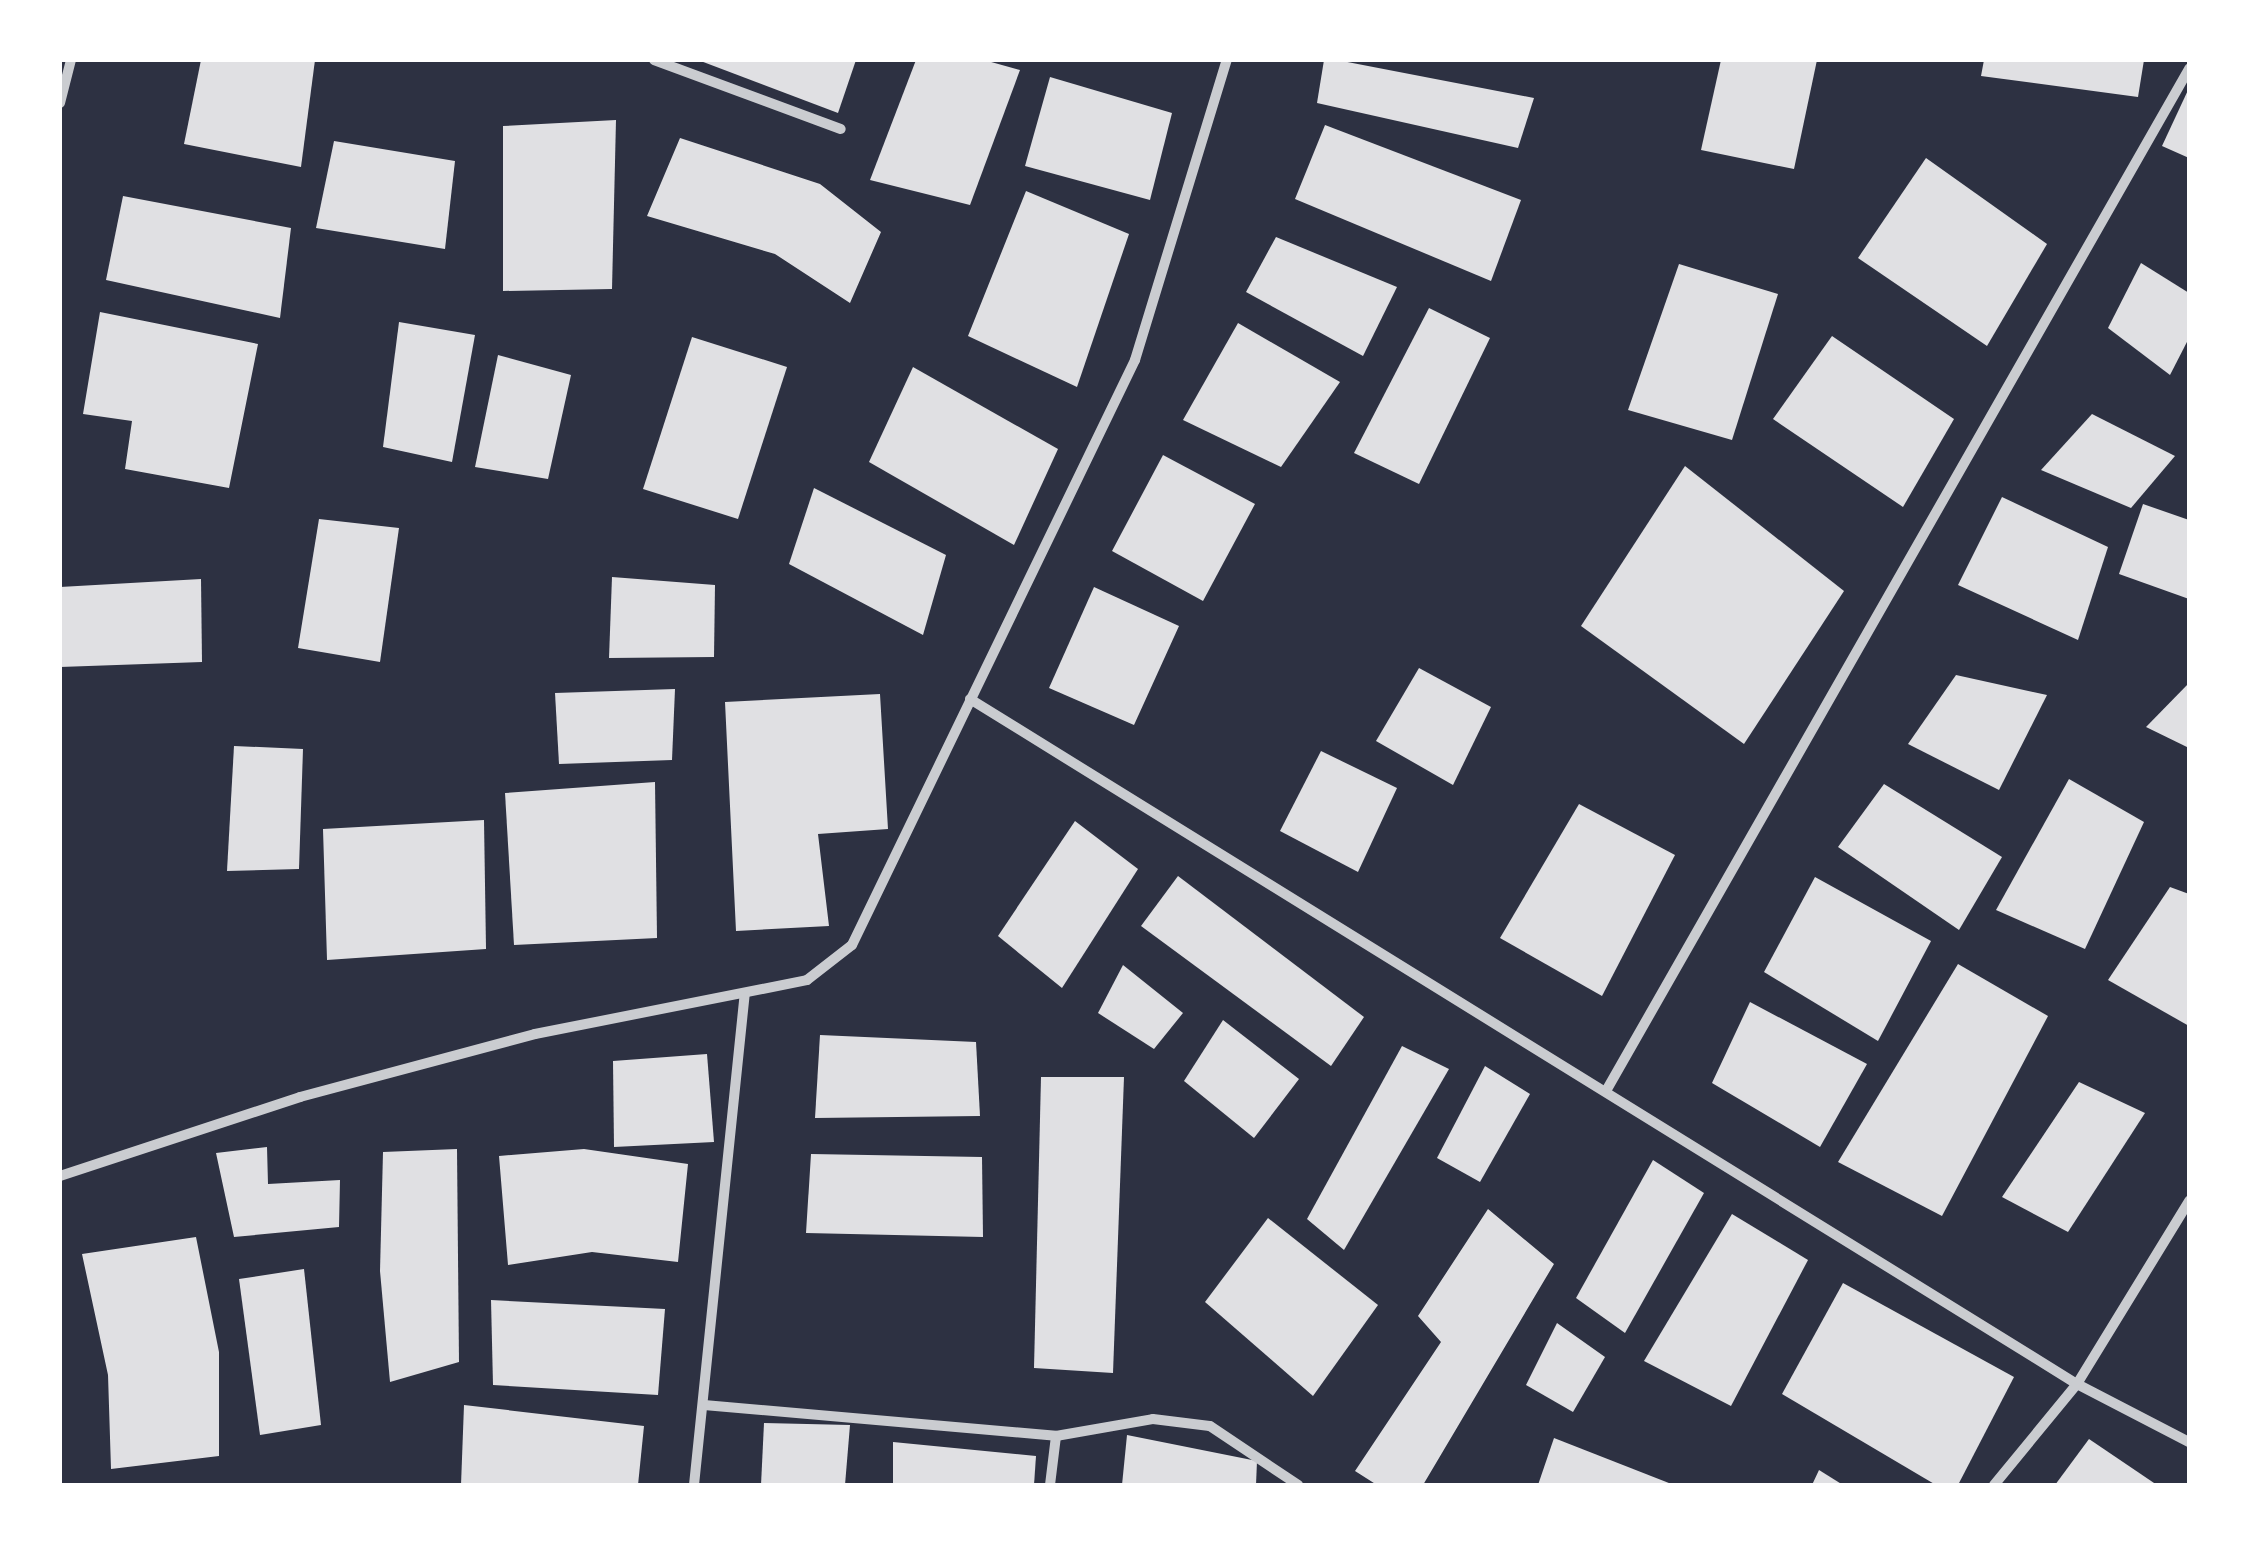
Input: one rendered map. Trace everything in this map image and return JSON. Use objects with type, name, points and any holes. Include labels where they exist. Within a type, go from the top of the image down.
[{"type":"street","points":[[60,103],[71,60]]},
{"type":"street","points":[[654,60],[841,129]]},
{"type":"street","points":[[60,1176],[300,1098],[535,1034],[807,980],[852,944],[1135,360],[1227,60]]},
{"type":"street","points":[[1606,1091],[2189,69]]},
{"type":"street","points":[[970,698],[2078,1384],[2189,1442]]},
{"type":"street","points":[[694,1485],[744,995]]},
{"type":"street","points":[[1994,1485],[2078,1384],[2189,1201]]},
{"type":"street","points":[[704,1405],[1056,1436],[1154,1419],[1210,1426],[1298,1485]]},
{"type":"street","points":[[1050,1485],[1056,1436]]},
{"type":"building","points":[[201,60],[315,60],[301,167],[184,144]]},
{"type":"building","points":[[698,60],[856,60],[838,113]]},
{"type":"building","points":[[916,60],[984,60],[1020,70],[970,205],[870,180]]},
{"type":"building","points":[[1324,60],[1534,98],[1518,148],[1317,103]]},
{"type":"building","points":[[1721,60],[1817,60],[1794,169],[1701,150]]},
{"type":"building","points":[[1984,60],[2144,60],[2138,97],[1981,76]]},
{"type":"building","points":[[1050,77],[1172,113],[1150,200],[1025,166]]},
{"type":"building","points":[[2189,88],[2189,158],[2162,146]]},
{"type":"building","points":[[616,120],[612,289],[503,291],[503,126]]},
{"type":"building","points":[[1325,125],[1521,200],[1491,281],[1295,199]]},
{"type":"building","points":[[680,138],[820,184],[881,232],[850,303],[775,254],[647,216]]},
{"type":"building","points":[[334,141],[455,161],[445,249],[316,228]]},
{"type":"building","points":[[1926,158],[2047,244],[1987,346],[1858,258]]},
{"type":"building","points":[[1026,191],[1129,234],[1077,387],[968,336]]},
{"type":"building","points":[[123,196],[291,228],[280,318],[106,280]]},
{"type":"building","points":[[1276,237],[1397,287],[1363,356],[1246,292]]},
{"type":"building","points":[[2141,263],[2189,293],[2189,338],[2170,375],[2108,328]]},
{"type":"building","points":[[1679,264],[1778,294],[1732,440],[1628,410]]},
{"type":"building","points":[[1429,308],[1490,338],[1419,484],[1354,453]]},
{"type":"building","points":[[100,312],[258,344],[229,488],[125,469],[132,421],[83,414]]},
{"type":"building","points":[[399,322],[475,335],[452,462],[383,447]]},
{"type":"building","points":[[1238,323],[1340,382],[1281,467],[1183,420]]},
{"type":"building","points":[[1832,336],[1954,419],[1903,507],[1773,419]]},
{"type":"building","points":[[692,337],[787,367],[738,519],[643,489]]},
{"type":"building","points":[[498,355],[571,375],[548,479],[475,467]]},
{"type":"building","points":[[913,367],[1058,449],[1014,545],[869,462]]},
{"type":"building","points":[[2092,414],[2175,456],[2131,508],[2041,470]]},
{"type":"building","points":[[1163,455],[1255,504],[1203,601],[1112,551]]},
{"type":"building","points":[[1685,466],[1844,591],[1744,744],[1581,626]]},
{"type":"building","points":[[814,488],[946,555],[923,635],[789,564]]},
{"type":"building","points":[[2002,497],[2108,547],[2078,640],[1958,585]]},
{"type":"building","points":[[2143,504],[2189,520],[2189,599],[2119,574]]},
{"type":"building","points":[[319,519],[399,528],[380,662],[298,648]]},
{"type":"building","points":[[612,577],[715,585],[714,657],[609,658]]},
{"type":"building","points":[[201,579],[202,662],[60,667],[60,587]]},
{"type":"building","points":[[1094,587],[1179,626],[1134,725],[1049,688]]},
{"type":"building","points":[[1419,668],[1491,707],[1453,785],[1376,741]]},
{"type":"building","points":[[1956,675],[2047,695],[1999,790],[1908,744]]},
{"type":"building","points":[[2189,683],[2189,748],[2146,727]]},
{"type":"building","points":[[675,689],[672,760],[559,764],[555,693]]},
{"type":"building","points":[[880,694],[888,829],[818,834],[829,926],[736,931],[725,702]]},
{"type":"building","points":[[234,746],[303,749],[299,869],[227,871]]},
{"type":"building","points":[[1321,751],[1397,788],[1358,872],[1280,831]]},
{"type":"building","points":[[2069,779],[2144,822],[2085,949],[1996,910]]},
{"type":"building","points":[[655,782],[657,938],[514,945],[505,793]]},
{"type":"building","points":[[1884,784],[2002,857],[1959,930],[1838,847]]},
{"type":"building","points":[[1579,804],[1675,855],[1602,996],[1500,938]]},
{"type":"building","points":[[484,820],[486,949],[327,960],[323,829]]},
{"type":"building","points":[[1075,821],[1138,869],[1062,988],[998,936]]},
{"type":"building","points":[[1178,876],[1364,1017],[1331,1066],[1141,926]]},
{"type":"building","points":[[1815,877],[1931,941],[1878,1041],[1764,972]]},
{"type":"building","points":[[2170,887],[2189,894],[2189,1026],[2108,980]]},
{"type":"building","points":[[1958,964],[2048,1016],[1942,1216],[1838,1162]]},
{"type":"building","points":[[1123,965],[1183,1013],[1154,1049],[1098,1013]]},
{"type":"building","points":[[1750,1002],[1867,1064],[1820,1147],[1712,1083]]},
{"type":"building","points":[[1223,1020],[1299,1079],[1254,1138],[1184,1081]]},
{"type":"building","points":[[820,1035],[976,1042],[980,1116],[815,1118]]},
{"type":"building","points":[[1402,1046],[1449,1069],[1344,1250],[1307,1219]]},
{"type":"building","points":[[707,1054],[714,1142],[614,1147],[613,1061]]},
{"type":"building","points":[[1485,1066],[1530,1094],[1480,1182],[1437,1158]]},
{"type":"building","points":[[1041,1077],[1124,1077],[1113,1373],[1034,1368]]},
{"type":"building","points":[[2079,1082],[2145,1113],[2068,1232],[2002,1197]]},
{"type":"building","points":[[267,1147],[268,1184],[340,1180],[339,1227],[234,1237],[216,1153]]},
{"type":"building","points":[[457,1149],[459,1362],[390,1382],[380,1271],[383,1152]]},
{"type":"building","points":[[584,1149],[688,1164],[678,1262],[592,1252],[508,1265],[499,1156]]},
{"type":"building","points":[[811,1154],[982,1157],[983,1237],[806,1233]]},
{"type":"building","points":[[1653,1160],[1704,1193],[1625,1333],[1576,1298]]},
{"type":"building","points":[[1488,1209],[1554,1264],[1423,1485],[1377,1485],[1355,1471],[1441,1342],[1418,1316]]},
{"type":"building","points":[[1732,1214],[1808,1260],[1731,1406],[1644,1361]]},
{"type":"building","points":[[1268,1218],[1378,1305],[1313,1396],[1205,1302]]},
{"type":"building","points":[[196,1237],[219,1352],[219,1456],[111,1469],[108,1375],[82,1254]]},
{"type":"building","points":[[304,1269],[321,1425],[260,1435],[239,1279]]},
{"type":"building","points":[[1843,1283],[2014,1377],[1958,1485],[1936,1485],[1782,1394]]},
{"type":"building","points":[[491,1300],[665,1309],[658,1395],[493,1385]]},
{"type":"building","points":[[1557,1323],[1605,1357],[1573,1412],[1526,1385]]},
{"type":"building","points":[[464,1405],[644,1426],[638,1485],[461,1485]]},
{"type":"building","points":[[764,1423],[850,1425],[845,1485],[761,1485]]},
{"type":"building","points":[[1127,1435],[1257,1461],[1256,1485],[1122,1485]]},
{"type":"building","points":[[1554,1438],[1674,1485],[1538,1485]]},
{"type":"building","points":[[2089,1439],[2157,1485],[2055,1485]]},
{"type":"building","points":[[893,1442],[1036,1456],[1034,1485],[893,1485]]},
{"type":"building","points":[[1819,1470],[1843,1485],[1812,1485]]}]
